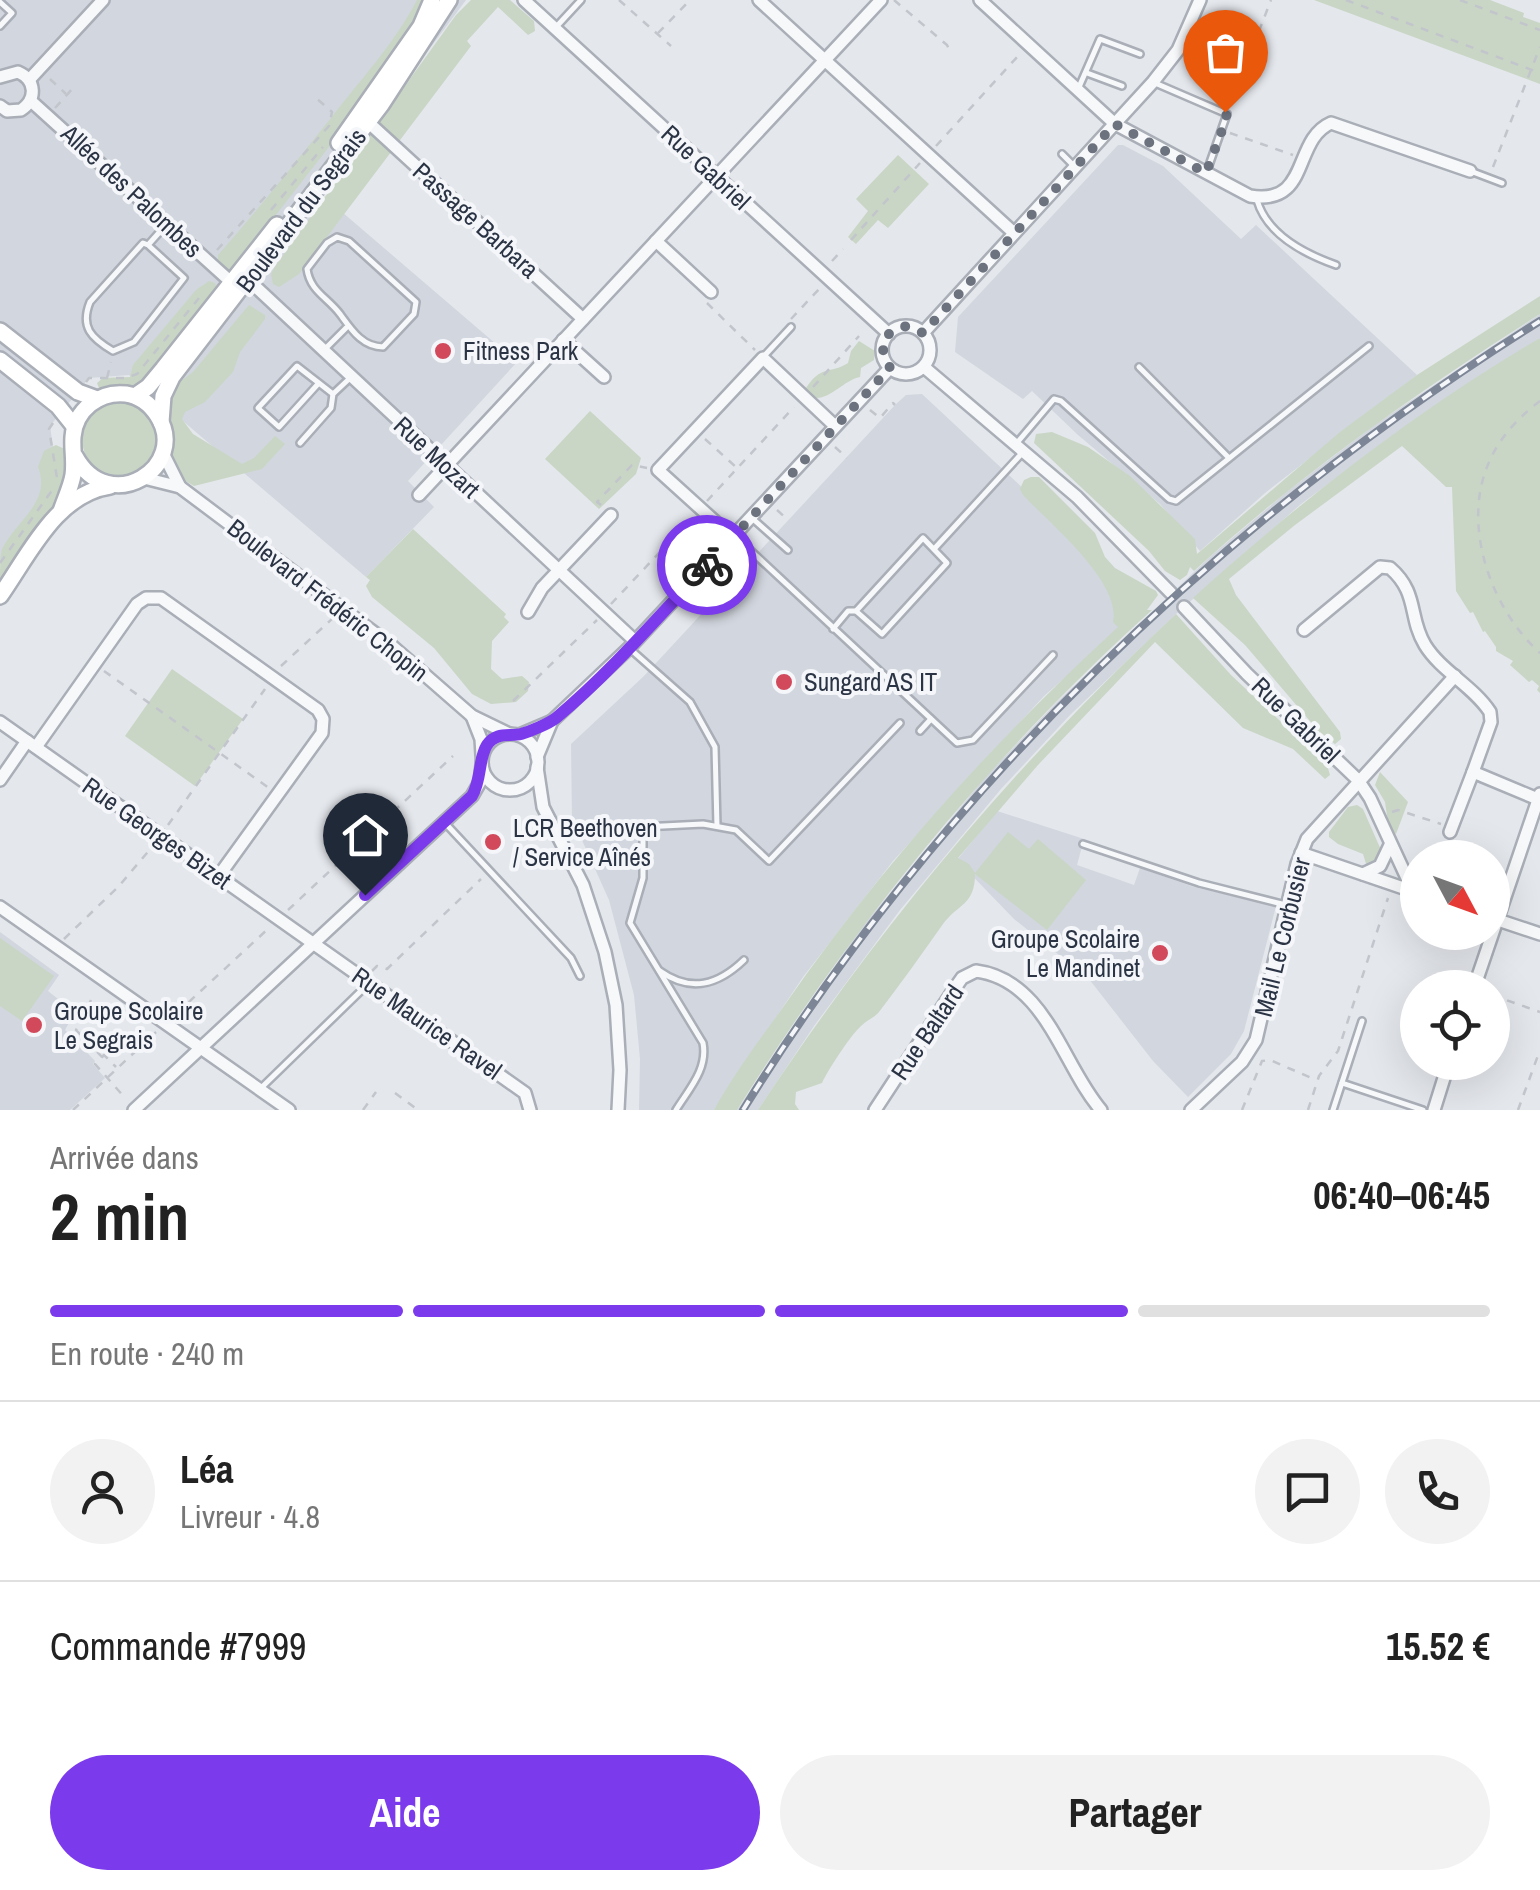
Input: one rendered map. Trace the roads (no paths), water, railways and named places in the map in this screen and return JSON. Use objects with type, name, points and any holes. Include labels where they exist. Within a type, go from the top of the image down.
[{"type":"street","points":[[30,80],[103,0]]},
{"type":"street","name":"Boulevard du Segrais","points":[[161,422],[164,396],[172,376],[373,97],[421,26],[432,0]]},
{"type":"street","name":"Boulevard du Segrais","points":[[134,396],[148,387],[368,122],[449,0]]},
{"type":"street","name":"Rue Gabriel","points":[[524,0],[889,334]]},
{"type":"street","points":[[759,0],[1014,234]]},
{"type":"street","points":[[419,494],[881,0]]},
{"type":"street","points":[[980,0],[1115,124],[1257,198],[1276,195],[1289,186],[1315,133],[1336,122],[1470,171]]},
{"type":"street","points":[[923,333],[1154,82],[1178,50],[1200,0]]},
{"type":"street","points":[[0,77],[18,72],[30,80],[33,90],[31,101],[14,112],[0,106]]},
{"type":"street","name":"Allée des Palombes","points":[[31,101],[208,261],[240,278]]},
{"type":"street","name":"Passage Barbara","points":[[368,122],[583,318]]},
{"type":"street","points":[[656,241],[711,292]]},
{"type":"street","name":"Rue Mozart","points":[[240,278],[352,376],[632,644]]},
{"type":"street","points":[[906,326],[923,333],[930,354],[924,367],[910,374],[890,368],[882,347],[889,334],[906,326]]},
{"type":"street","points":[[0,332],[78,392],[97,399]]},
{"type":"street","points":[[564,340],[604,377]]},
{"type":"street","points":[[733,536],[658,470],[763,358],[835,426]]},
{"type":"street","points":[[0,360],[53,402],[74,426]]},
{"type":"street","points":[[924,367],[1110,528],[1171,593]]},
{"type":"street","points":[[543,807],[488,779],[482,760],[492,740],[552,721],[632,644],[890,368]]},
{"type":"street","points":[[60,511],[82,493],[134,483],[158,463],[164,437],[161,422],[154,411],[134,396],[110,394],[97,399],[74,426],[76,456],[90,476],[112,485]]},
{"type":"street","name":"Boulevard Frédéric Chopin","points":[[162,453],[180,487]]},
{"type":"street","points":[[0,596],[60,511],[76,456]]},
{"type":"street","name":"Boulevard Frédéric Chopin","points":[[144,478],[180,487],[393,647],[472,716],[514,734]]},
{"type":"street","points":[[528,612],[559,570],[611,514]]},
{"type":"street","points":[[1304,630],[1380,567],[1390,568],[1401,577],[1409,590],[1422,640],[1490,712],[1492,722],[1451,830]]},
{"type":"street","points":[[0,780],[32,744],[137,604],[146,598],[161,598],[318,710],[324,719],[322,733],[218,876]]},
{"type":"street","name":"Rue Gabriel","points":[[1184,606],[1247,674],[1358,780],[1400,864]]},
{"type":"street","name":"Mail Le Corbusier","points":[[1191,1110],[1249,1054],[1260,1026],[1301,853],[1315,828],[1454,676]]},
{"type":"street","points":[[130,1104],[202,1047],[472,796],[480,782],[482,760],[481,739],[472,716]]},
{"type":"street","points":[[472,796],[528,783],[552,721]]},
{"type":"street","name":"Rue Georges Bizet","points":[[0,722],[314,942]]},
{"type":"street","points":[[514,734],[531,744],[543,807],[577,870],[606,952],[616,1005],[618,1110]]},
{"type":"street","points":[[1473,772],[1539,798],[1510,878]]},
{"type":"street","points":[[1362,874],[1380,866],[1390,845]]},
{"type":"street","name":"Rue Gabriel","points":[[1301,853],[1400,886]]},
{"type":"street","points":[[0,906],[289,1110]]},
{"type":"street","points":[[1510,924],[1540,934]]},
{"type":"street","name":"Rue Maurice Ravel","points":[[314,942],[525,1093],[530,1110]]},
{"type":"street","name":"Rue Baltard","points":[[875,1110],[962,978],[976,971],[1001,980],[1039,1008],[1101,1110]]},
{"type":"street","points":[[1434,1110],[1443,1080]]},
{"type":"lane","points":[[555,28],[581,0]]},
{"type":"lane","points":[[0,2],[12,13],[0,26]]},
{"type":"lane","points":[[1076,89],[1087,73],[1100,38],[1140,54]]},
{"type":"lane","points":[[1087,73],[1122,86]]},
{"type":"lane","points":[[1154,82],[1225,112],[1227,117],[1206,173]]},
{"type":"lane","points":[[1062,154],[1076,168]]},
{"type":"lane","points":[[1470,171],[1502,183]]},
{"type":"lane","points":[[1257,198],[1265,218],[1301,252],[1336,265]]},
{"type":"lane","points":[[148,245],[167,224]]},
{"type":"lane","points":[[337,237],[350,240],[416,302],[414,314],[383,347],[372,347],[347,327],[308,281],[307,269],[327,243],[337,237]]},
{"type":"lane","points":[[143,243],[148,245],[184,278],[134,342],[114,351],[89,333],[84,318],[143,243]]},
{"type":"lane","points":[[324,351],[347,327]]},
{"type":"lane","points":[[763,358],[790,328]]},
{"type":"lane","points":[[935,548],[1020,448],[1054,399],[1061,401],[1169,500],[1176,501],[1369,346]]},
{"type":"lane","points":[[318,384],[279,427],[258,408],[297,366],[334,394]]},
{"type":"lane","points":[[1138,367],[1229,458]]},
{"type":"lane","points":[[300,443],[331,408],[334,394],[352,376]]},
{"type":"lane","points":[[751,517],[788,550]]},
{"type":"lane","points":[[733,536],[957,743],[973,740],[1054,655]]},
{"type":"lane","points":[[833,629],[848,611],[856,611],[882,634],[946,563],[923,538],[856,611]]},
{"type":"lane","points":[[632,644],[690,702],[715,747],[717,826]]},
{"type":"lane","points":[[920,731],[930,718]]},
{"type":"lane","points":[[676,1110],[704,1066],[705,1054],[703,1044],[630,923],[643,878],[643,827],[703,824],[736,830],[770,861],[900,723]]},
{"type":"lane","points":[[444,822],[571,958],[580,976]]},
{"type":"lane","points":[[1083,844],[1198,883],[1289,906]]},
{"type":"lane","points":[[658,969],[688,986],[705,985],[721,979],[744,960]]},
{"type":"lane","points":[[260,1089],[367,981]]},
{"type":"lane","points":[[1333,1110],[1362,1020]]},
{"type":"lane","points":[[1342,1083],[1423,1110]]},
{"type":"railway","points":[[743,1110],[821,992],[906,880],[998,772],[1096,670],[1200,574],[1309,483],[1423,399],[1540,321]]},
{"type":"place","name":"Fitness Park","points":[[443,351]]},
{"type":"place","name":"Sungard AS IT","points":[[784,682]]},
{"type":"place","name":"LCR Beethoven / Service Aînés","points":[[493,842]]},
{"type":"place","name":"Groupe Scolaire Le Mandinet","points":[[1160,953]]},
{"type":"place","name":"Groupe Scolaire Le Segrais","points":[[34,1025]]}]
